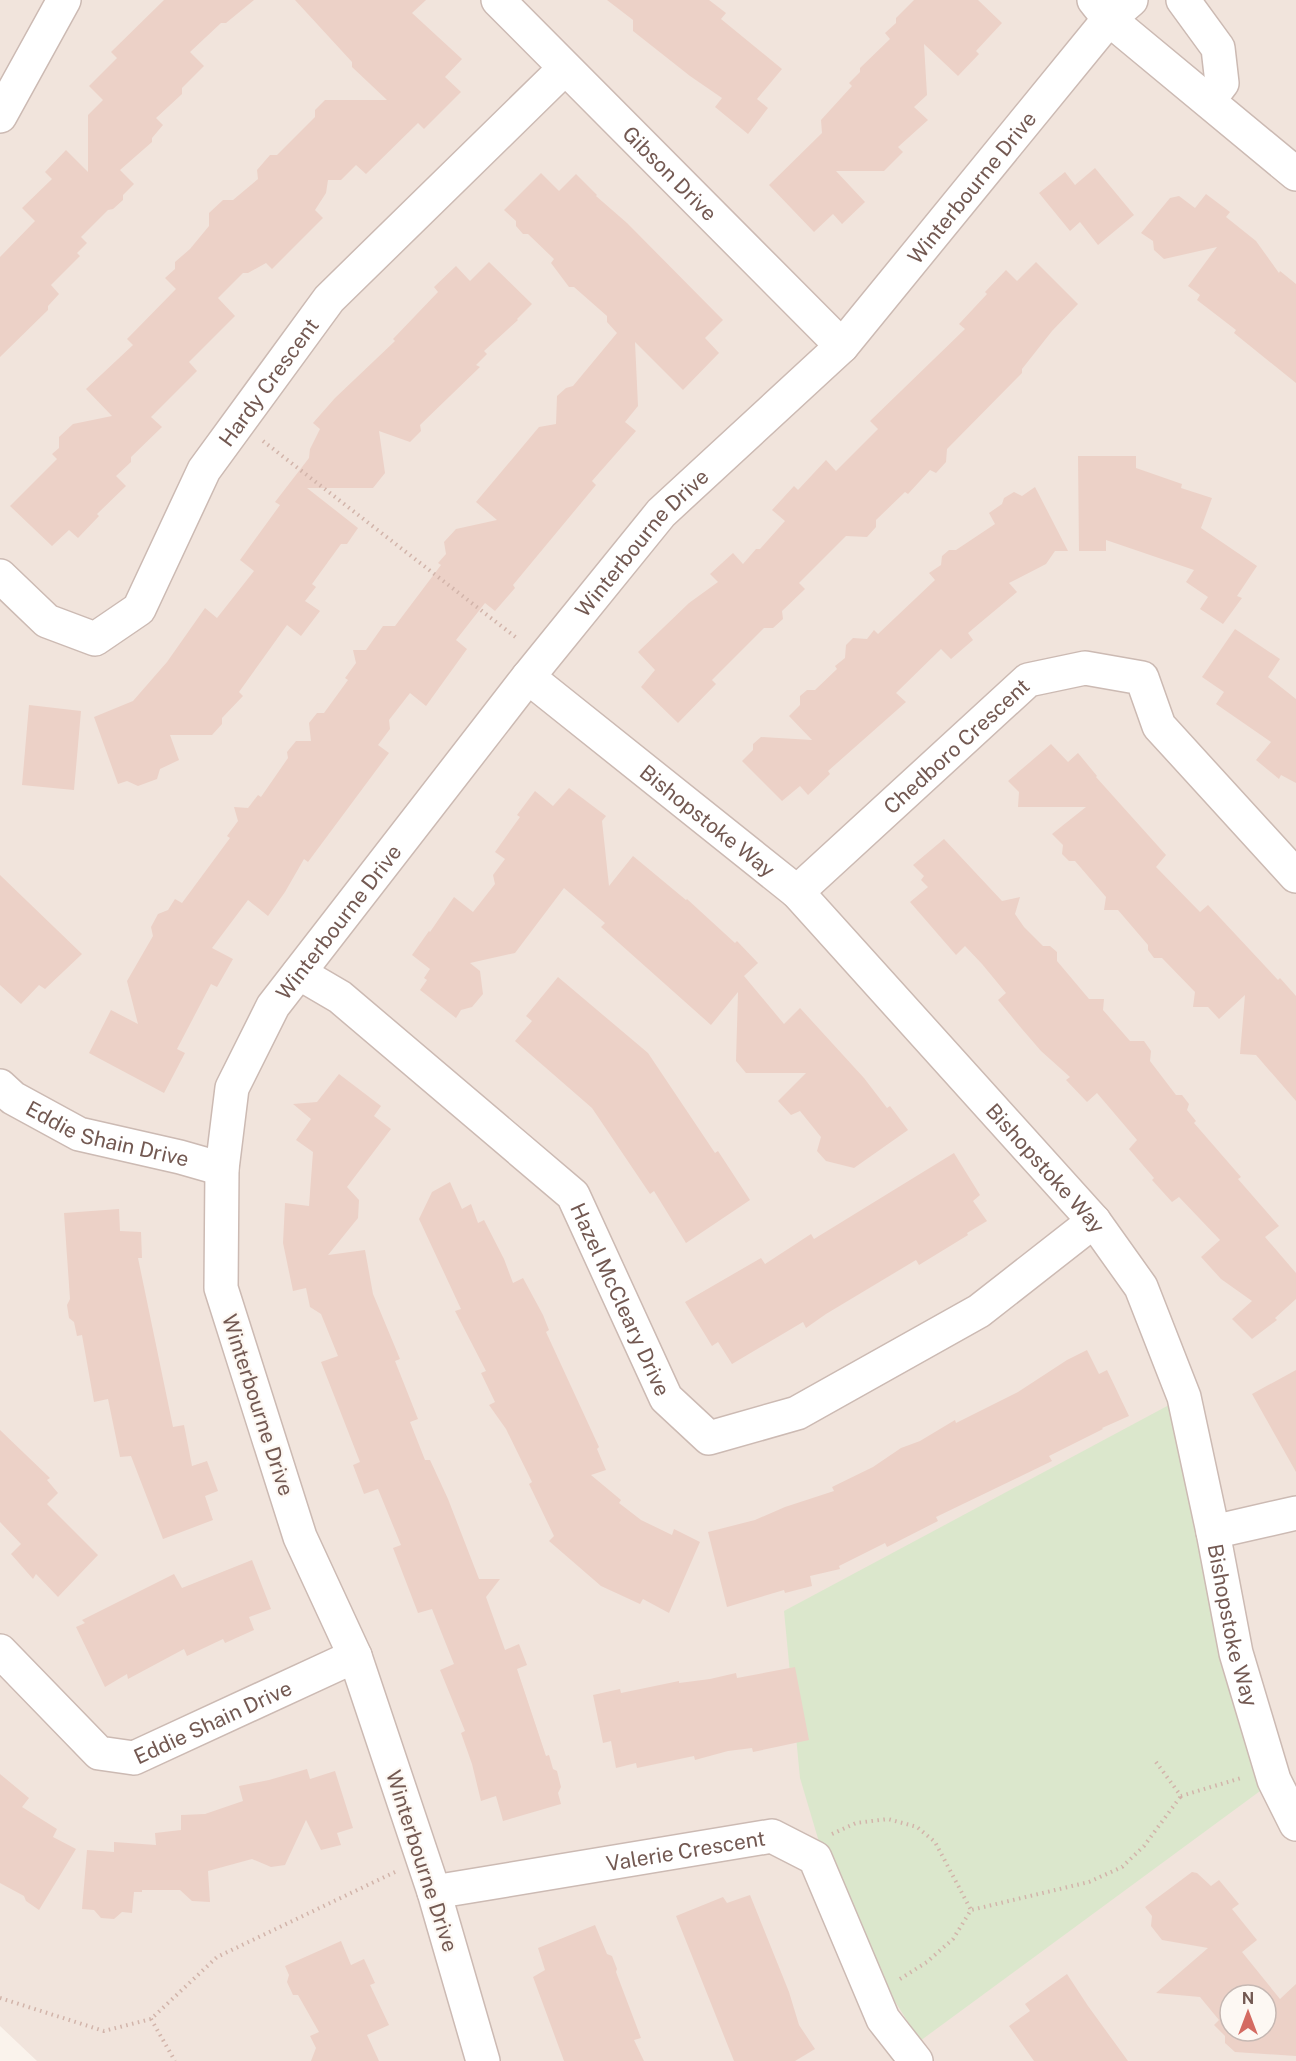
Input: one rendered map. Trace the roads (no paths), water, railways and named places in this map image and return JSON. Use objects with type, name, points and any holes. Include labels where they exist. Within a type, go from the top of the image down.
[{"type":"street","points":[[0,116],[64,0]]},
{"type":"street","name":"Gibson Drive","points":[[498,0],[842,346]]},
{"type":"street","points":[[1183,0],[1218,48],[1222,83],[1209,100]]},
{"type":"street","points":[[1111,6],[1209,100],[1296,174]]},
{"type":"street","name":"Winterbourne Drive","points":[[483,2061],[434,1892],[355,1656],[300,1537],[221,1288],[222,1169],[232,1088],[273,1006],[536,668],[661,513],[842,346],[1111,6]]},
{"type":"street","name":"Hardy Crescent","points":[[0,576],[47,621],[95,639],[139,609],[204,470],[329,299],[565,68]]},
{"type":"street","name":"Bishopstoke Way","points":[[536,668],[797,891],[1094,1221],[1141,1287],[1184,1398],[1236,1653],[1270,1769],[1296,1824]]},
{"type":"street","name":"Chedboro Crescent","points":[[797,891],[1028,680],[1085,668],[1142,678],[1159,726],[1296,876]]},
{"type":"street","name":"Hazel McCleary Drive","points":[[299,973],[340,997],[573,1195],[666,1398],[709,1438],[797,1413],[969,1317],[1094,1221]]},
{"type":"street","name":"Eddie Shain Drive","points":[[0,1086],[13,1098],[79,1134],[222,1169]]},
{"type":"street","points":[[1213,1532],[1296,1513]]},
{"type":"street","name":"Eddie Shain Drive","points":[[0,1652],[99,1753],[134,1758],[355,1656]]},
{"type":"street","name":"Valerie Crescent","points":[[434,1892],[772,1836],[815,1858],[883,2019],[916,2061]]}]
